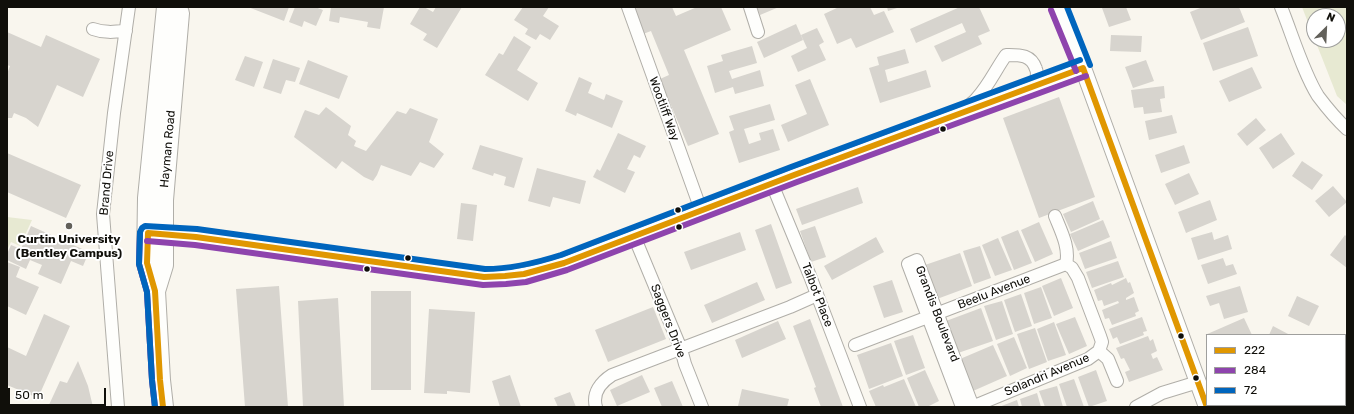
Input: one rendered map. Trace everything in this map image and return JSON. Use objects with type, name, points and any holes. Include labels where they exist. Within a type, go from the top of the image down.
[{"type":"main road","name":"Hayman Road","points":[[163,407],[155,291],[163,265],[148,198],[167,7]]},
{"type":"main road","name":"Hayman Road","points":[[155,234],[163,200],[180,7]]},
{"type":"street","name":"Brand Drive","points":[[118,407],[103,214],[114,113],[129,7]]},
{"type":"street","name":"Wootliff Way","points":[[628,7],[701,210]]},
{"type":"street","points":[[750,7],[758,32]]},
{"type":"street","points":[[1058,7],[1084,68],[1206,404]]},
{"type":"street","points":[[1281,7],[1308,76],[1318,95],[1328,109],[1347,129]]},
{"type":"street","points":[[93,29],[100,31],[126,32]]},
{"type":"street","points":[[956,115],[976,100],[993,77],[997,67],[1006,55],[1022,55],[1030,60],[1037,70],[1036,86]]},
{"type":"street","points":[[155,234],[470,275],[504,278],[550,268],[701,210],[1084,68]]},
{"type":"street","name":"Talbot Place","points":[[772,184],[860,407]]},
{"type":"street","points":[[1055,216],[1067,248],[1068,258],[1066,264],[1074,270],[1081,285],[1102,342],[1099,351],[1108,359],[1117,381]]},
{"type":"street","name":"Saggers Drive","points":[[634,236],[681,349],[685,364],[702,407]]},
{"type":"street","name":"Beelu Avenue","points":[[855,345],[1066,264]]},
{"type":"street","points":[[596,407],[595,396],[599,387],[612,375],[817,295]]},
{"type":"street","name":"Grandis Boulevard","points":[[933,316],[970,407]]},
{"type":"street","name":"Solandri Avenue","points":[[970,407],[1088,359],[1099,351]]},
{"type":"street","points":[[1136,407],[1162,393],[1198,382]]},
{"type":"green space","points":[[1302,7],[1347,7],[1347,105],[1337,96],[1318,48],[1346,48],[1346,8],[1306,8],[1306,17]]},
{"type":"green space","points":[[7,217],[32,220],[20,246],[11,242],[7,250]]},
{"type":"building","points":[[248,7],[289,7],[284,21]]},
{"type":"building","points":[[295,7],[315,7],[323,10],[316,26],[304,21],[302,27],[289,22]]},
{"type":"building","points":[[331,7],[384,7],[380,29],[367,27],[368,22],[340,17],[339,23],[329,21]]},
{"type":"building","points":[[420,7],[424,7],[433,12],[436,7],[462,7],[437,48],[423,40],[427,34],[410,24]]},
{"type":"building","points":[[523,7],[549,7],[543,16],[559,26],[550,40],[540,34],[536,40],[525,34],[528,29],[514,20]]},
{"type":"building","points":[[632,7],[672,7],[676,16],[697,7],[721,7],[731,30],[684,50],[719,134],[688,146],[660,79],[669,75],[651,31],[643,34]]},
{"type":"building","points":[[757,7],[779,7],[760,15]]},
{"type":"building","points":[[839,7],[870,7],[874,15],[884,11],[894,32],[856,48],[851,38],[837,44],[824,14]]},
{"type":"building","points":[[887,7],[900,7],[888,11]]},
{"type":"building","points":[[960,7],[979,7],[990,31],[978,36],[982,44],[942,62],[934,46],[966,32],[962,23],[916,43],[910,29]]},
{"type":"building","points":[[1126,7],[1131,20],[1109,27],[1102,8]]},
{"type":"building","points":[[1203,7],[1239,7],[1245,22],[1201,40],[1190,12]]},
{"type":"building","points":[[796,24],[803,40],[764,58],[757,42]]},
{"type":"building","points":[[1248,27],[1258,56],[1213,71],[1203,43]]},
{"type":"building","points":[[817,28],[824,42],[819,45],[826,60],[798,72],[791,56],[807,48],[801,35]]},
{"type":"building","points":[[7,32],[41,47],[46,35],[100,59],[83,97],[57,85],[38,127],[26,118],[14,113],[12,118],[7,118],[7,74],[10,66],[7,65]]},
{"type":"building","points":[[1111,35],[1142,36],[1141,52],[1110,51]]},
{"type":"building","points":[[514,36],[531,47],[517,70],[538,83],[528,101],[485,75],[499,53],[503,55]]},
{"type":"building","points":[[752,46],[757,63],[729,71],[732,79],[760,70],[764,86],[735,94],[733,87],[715,93],[707,66],[723,61],[721,55]]},
{"type":"building","points":[[905,49],[909,63],[885,70],[888,82],[926,70],[931,87],[880,103],[869,68],[879,65],[877,57]]},
{"type":"building","points":[[245,56],[263,62],[254,87],[235,80]]},
{"type":"building","points":[[273,59],[300,68],[295,82],[286,80],[281,94],[263,88]]},
{"type":"building","points":[[308,60],[348,76],[339,99],[299,84]]},
{"type":"building","points":[[1146,60],[1154,81],[1133,88],[1125,67]]},
{"type":"building","points":[[1252,67],[1262,88],[1229,102],[1219,81]]},
{"type":"building","points":[[579,77],[592,83],[588,93],[604,100],[606,94],[623,101],[612,128],[577,113],[576,116],[565,111]]},
{"type":"building","points":[[810,79],[829,125],[788,142],[781,125],[807,114],[795,85]]},
{"type":"building","points":[[1164,86],[1165,98],[1160,99],[1162,112],[1144,114],[1143,107],[1134,108],[1131,90]]},
{"type":"building","points":[[1059,97],[1095,197],[1039,218],[1003,118]]},
{"type":"building","points":[[770,104],[775,120],[744,129],[749,144],[761,140],[759,133],[773,129],[780,150],[739,163],[729,132],[734,130],[729,116]]},
{"type":"building","points":[[326,107],[351,126],[348,135],[356,141],[354,146],[366,151],[397,111],[406,114],[410,108],[438,119],[429,142],[444,154],[434,168],[420,162],[411,176],[381,165],[373,181],[364,177],[342,161],[336,169],[294,137],[305,110],[319,115]]},
{"type":"building","points":[[1172,115],[1177,133],[1149,140],[1145,121]]},
{"type":"building","points":[[1256,118],[1266,130],[1247,146],[1237,134]]},
{"type":"building","points":[[618,133],[646,146],[640,158],[634,155],[627,169],[635,172],[625,193],[593,177],[597,169],[600,171]]},
{"type":"building","points":[[1281,133],[1295,154],[1273,169],[1259,148]]},
{"type":"building","points":[[480,145],[523,158],[514,188],[504,185],[506,177],[494,173],[493,176],[472,169]]},
{"type":"building","points":[[1184,145],[1190,163],[1161,173],[1155,155]]},
{"type":"building","points":[[7,153],[81,185],[66,218],[7,192]]},
{"type":"building","points":[[1302,161],[1323,175],[1312,190],[1292,176]]},
{"type":"building","points":[[537,168],[586,181],[580,204],[553,197],[550,207],[528,201]]},
{"type":"building","points":[[1189,173],[1199,194],[1175,205],[1165,184]]},
{"type":"building","points":[[1333,186],[1347,202],[1329,217],[1315,201]]},
{"type":"building","points":[[858,187],[863,203],[802,225],[796,209]]},
{"type":"building","points":[[1210,200],[1217,220],[1186,233],[1178,212]]},
{"type":"building","points":[[1093,201],[1100,219],[1071,232],[1063,214]]},
{"type":"building","points":[[461,203],[477,205],[473,241],[457,239]]},
{"type":"building","points":[[1103,220],[1110,237],[1078,251],[1070,234]]},
{"type":"building","points":[[1039,222],[1053,254],[1035,262],[1021,230]]},
{"type":"building","points":[[771,224],[792,283],[776,289],[755,230]]},
{"type":"building","points":[[31,226],[89,252],[83,266],[71,261],[61,284],[38,274],[42,265],[30,260],[26,269],[7,260],[7,254],[11,245],[21,249]]},
{"type":"building","points":[[815,226],[826,257],[811,262],[800,231]]},
{"type":"building","points":[[1018,230],[1032,263],[1014,270],[1001,237]]},
{"type":"building","points":[[740,232],[746,250],[691,270],[684,252]]},
{"type":"building","points":[[1212,232],[1214,240],[1228,235],[1232,249],[1198,260],[1191,238]]},
{"type":"building","points":[[1345,235],[1347,237],[1347,268],[1330,255]]},
{"type":"building","points":[[876,237],[884,252],[832,280],[824,266]]},
{"type":"building","points":[[998,238],[1012,270],[995,276],[982,245]]},
{"type":"building","points":[[1111,241],[1117,258],[1085,269],[1079,253]]},
{"type":"building","points":[[980,246],[991,278],[974,284],[963,251]]},
{"type":"building","points":[[960,253],[972,286],[937,299],[925,265]]},
{"type":"building","points":[[1223,258],[1226,266],[1233,264],[1237,274],[1208,284],[1201,265]]},
{"type":"building","points":[[1118,261],[1124,277],[1092,288],[1086,272]]},
{"type":"building","points":[[7,262],[20,267],[16,277],[39,287],[26,315],[7,306]]},
{"type":"building","points":[[1061,278],[1073,308],[1054,316],[1042,286]]},
{"type":"building","points":[[1126,278],[1128,283],[1130,282],[1134,293],[1126,298],[1126,300],[1134,297],[1139,311],[1135,313],[1136,316],[1112,325],[1109,318],[1105,319],[1102,310],[1119,303],[1118,301],[1104,306],[1102,300],[1098,301],[1094,290],[1111,283],[1112,285]]},
{"type":"building","points":[[892,280],[903,312],[884,318],[873,286]]},
{"type":"building","points":[[757,282],[765,300],[712,323],[704,305]]},
{"type":"building","points":[[279,286],[288,407],[245,407],[236,289]]},
{"type":"building","points":[[1240,286],[1248,312],[1224,319],[1219,303],[1210,306],[1206,296]]},
{"type":"building","points":[[1041,287],[1052,318],[1034,324],[1024,293]]},
{"type":"building","points":[[371,291],[411,291],[411,390],[371,390]]},
{"type":"building","points":[[1021,294],[1032,326],[1015,332],[1004,300]]},
{"type":"building","points":[[1297,296],[1319,306],[1309,326],[1288,316]]},
{"type":"building","points":[[338,298],[344,407],[303,407],[298,301]]},
{"type":"building","points":[[1002,301],[1013,334],[996,340],[984,306]]},
{"type":"building","points":[[653,307],[666,339],[608,362],[595,330]]},
{"type":"building","points":[[981,308],[993,341],[958,353],[946,321]]},
{"type":"building","points":[[429,309],[475,312],[470,393],[447,391],[447,394],[424,393]]},
{"type":"building","points":[[44,314],[70,326],[38,398],[7,385],[7,347],[26,356]]},
{"type":"building","points":[[1075,317],[1087,346],[1069,354],[1056,324]]},
{"type":"building","points":[[1142,317],[1147,331],[1143,332],[1144,335],[1120,344],[1117,337],[1113,339],[1109,329]]},
{"type":"building","points":[[1244,318],[1252,334],[1207,334]]},
{"type":"building","points":[[810,319],[843,407],[821,407],[814,388],[816,387],[793,326]]},
{"type":"building","points":[[778,321],[786,339],[742,358],[735,340]]},
{"type":"building","points":[[1054,322],[1066,355],[1048,361],[1037,329]]},
{"type":"building","points":[[1273,326],[1288,334],[1269,334]]},
{"type":"building","points":[[1035,328],[1047,362],[1029,369],[1017,334]]},
{"type":"building","points":[[913,335],[925,368],[906,375],[894,341]]},
{"type":"building","points":[[1148,336],[1150,341],[1153,339],[1157,351],[1151,354],[1153,359],[1157,357],[1163,370],[1129,382],[1125,372],[1130,370],[1124,358],[1121,359],[1116,348]]},
{"type":"building","points":[[1014,337],[1027,368],[1010,376],[997,344]]},
{"type":"building","points":[[891,343],[903,376],[869,389],[857,355]]},
{"type":"building","points":[[993,345],[1007,376],[973,391],[960,359]]},
{"type":"building","points":[[78,361],[88,386],[93,407],[48,407],[60,381],[67,383]]},
{"type":"building","points":[[925,370],[939,401],[927,407],[919,407],[907,378]]},
{"type":"building","points":[[1096,370],[1107,401],[1089,407],[1078,377]]},
{"type":"building","points":[[510,375],[521,407],[500,407],[492,381]]},
{"type":"building","points":[[642,375],[650,392],[617,406],[610,390]]},
{"type":"building","points":[[904,379],[916,407],[876,407],[869,391]]},
{"type":"building","points":[[1074,379],[1084,407],[1067,407],[1059,384]]},
{"type":"building","points":[[672,381],[683,407],[662,407],[654,388]]},
{"type":"building","points":[[1057,386],[1063,407],[1045,407],[1039,391]]},
{"type":"building","points":[[742,389],[789,399],[787,407],[738,406]]},
{"type":"building","points":[[570,392],[576,407],[558,407],[554,398]]},
{"type":"building","points":[[1037,393],[1041,407],[1022,407],[1020,399]]},
{"type":"building","points":[[1017,400],[1019,407],[999,407]]},
{"type":"building","points":[[1242,406],[1266,406],[1266,407]]},
{"type":"transit line","name":"72","points":[[1067,7],[1090,65]]},
{"type":"transit line","name":"284","points":[[1051,10],[1076,71]]},
{"type":"transit line","name":"72","points":[[155,407],[147,292],[139,264],[140,232],[145,226],[197,229],[485,269],[523,265],[561,255],[791,167],[1080,60]]},
{"type":"transit line","name":"222","points":[[1083,68],[1206,404]]},
{"type":"transit line","name":"222","points":[[163,407],[155,291],[147,263],[148,233],[196,237],[484,277],[524,274],[564,263],[794,175],[1083,68]]},
{"type":"transit line","name":"284","points":[[147,241],[195,245],[483,285],[526,282],[567,270],[797,182],[1086,76]]},
{"type":"transit line","name":"284","points":[[140,233],[139,264],[147,292],[155,407]]},
{"type":"place","name":"Curtin University (Bentley Campus)","points":[[69,226]]}]
